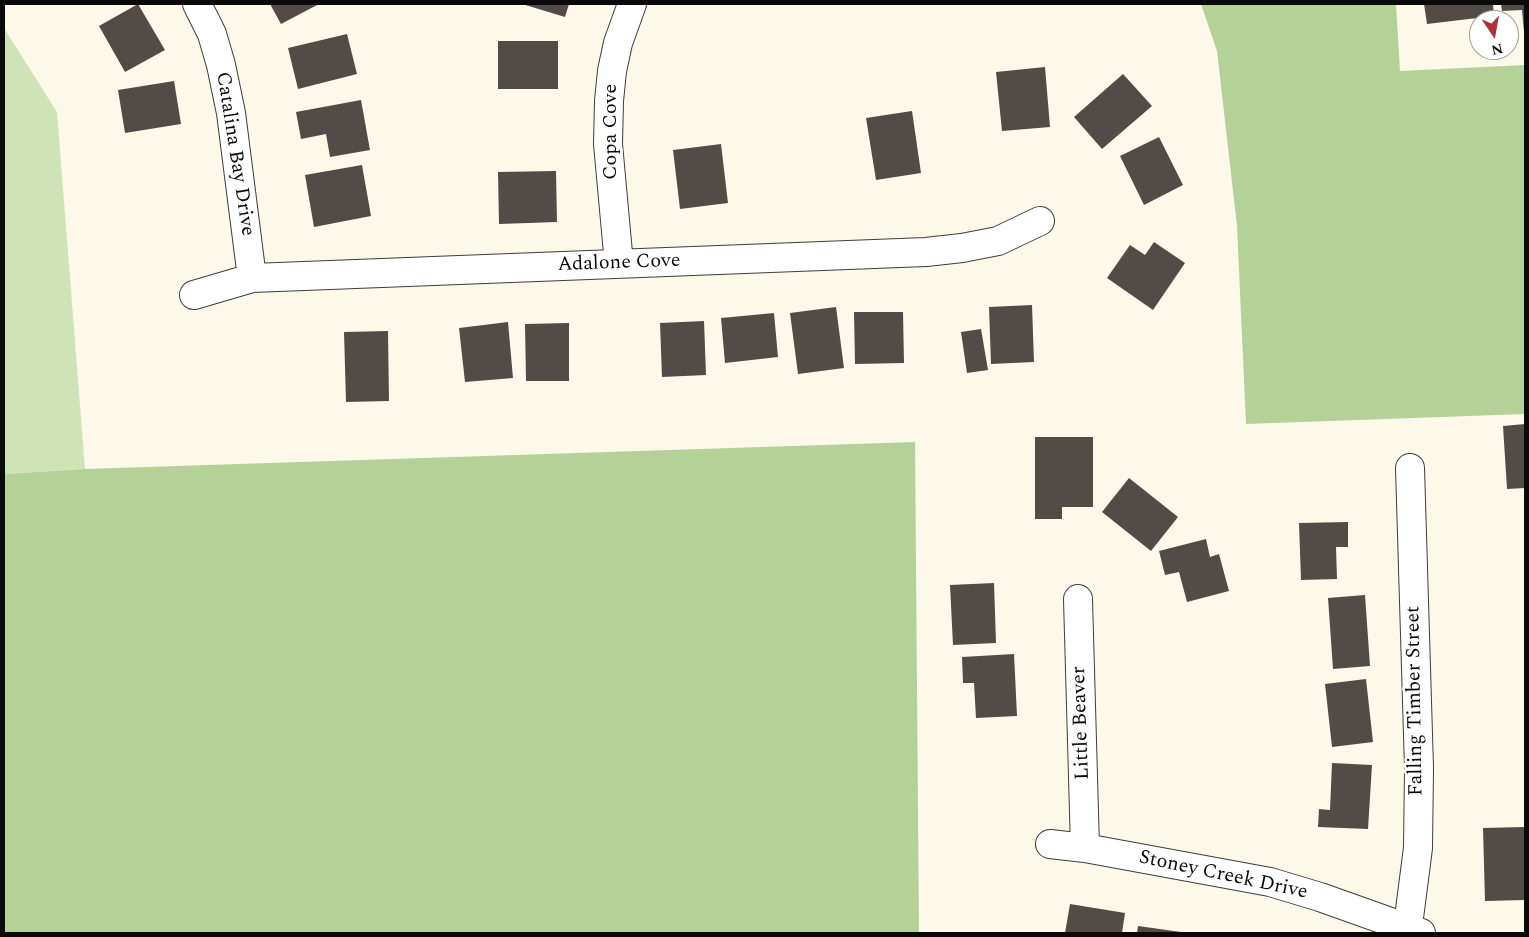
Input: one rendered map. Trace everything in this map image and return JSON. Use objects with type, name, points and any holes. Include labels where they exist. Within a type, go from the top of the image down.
[{"type":"street","name":"Catalina Bay Drive","points":[[197,4],[212,34],[221,65],[231,113],[252,278]]},
{"type":"street","name":"Copa Cove","points":[[620,264],[608,144],[609,101],[612,71],[618,43],[632,4]]},
{"type":"street","name":"Adalone Cove","points":[[194,295],[252,278],[926,252],[998,241],[1040,221]]},
{"type":"street","name":"Falling Timber Street","points":[[1410,468],[1419,768],[1418,848],[1412,932]]},
{"type":"street","name":"Little Beaver","points":[[1078,599],[1085,848]]},
{"type":"street","name":"Stoney Creek Drive","points":[[1050,844],[1085,848],[1270,882],[1320,897],[1412,932]]},
{"type":"green space","points":[[1201,4],[1396,4],[1400,71],[1525,65],[1525,414],[1246,424],[1237,226],[1217,51]]},
{"type":"green space","points":[[4,28],[57,112],[85,469],[4,474]]},
{"type":"green space","points":[[915,442],[919,933],[4,933],[4,474],[85,469]]},
{"type":"building","points":[[138,4],[165,50],[125,72],[99,26]]},
{"type":"building","points":[[270,4],[319,4],[281,24]]},
{"type":"building","points":[[522,4],[569,4],[565,17]]},
{"type":"building","points":[[1424,4],[1493,4],[1494,10],[1469,10],[1469,19],[1427,24]]},
{"type":"building","points":[[1501,4],[1525,4],[1525,32],[1522,10],[1502,10]]},
{"type":"building","points":[[347,34],[357,74],[298,89],[288,48]]},
{"type":"building","points":[[498,41],[558,41],[558,89],[498,89]]},
{"type":"building","points":[[1045,67],[1050,127],[1002,131],[996,72]]},
{"type":"building","points":[[1123,74],[1152,106],[1102,149],[1074,117]]},
{"type":"building","points":[[174,81],[181,124],[125,133],[118,90]]},
{"type":"building","points":[[361,100],[370,150],[330,157],[326,134],[301,139],[296,112]]},
{"type":"building","points":[[912,111],[921,173],[876,180],[866,118]]},
{"type":"building","points":[[1159,137],[1183,185],[1144,205],[1120,156]]},
{"type":"building","points":[[721,144],[728,203],[680,209],[673,150]]},
{"type":"building","points":[[362,165],[371,216],[314,227],[305,175]]},
{"type":"building","points":[[556,171],[557,222],[499,224],[498,172]]},
{"type":"building","points":[[1154,242],[1185,263],[1153,310],[1107,278],[1130,245],[1145,255]]},
{"type":"building","points":[[1032,305],[1034,362],[991,364],[989,307]]},
{"type":"building","points":[[836,307],[844,368],[798,374],[790,313]]},
{"type":"building","points":[[854,312],[903,312],[904,363],[855,364]]},
{"type":"building","points":[[774,313],[778,357],[725,363],[721,318]]},
{"type":"building","points":[[704,321],[706,375],[662,377],[660,323]]},
{"type":"building","points":[[508,322],[513,378],[465,382],[459,328]]},
{"type":"building","points":[[569,323],[569,381],[526,381],[525,324]]},
{"type":"building","points":[[981,329],[988,370],[967,373],[961,332]]},
{"type":"building","points":[[388,331],[389,401],[346,402],[344,332]]},
{"type":"building","points":[[1525,424],[1525,488],[1507,489],[1503,426]]},
{"type":"building","points":[[1035,437],[1093,437],[1093,507],[1062,507],[1062,519],[1035,519]]},
{"type":"building","points":[[1129,478],[1178,517],[1151,551],[1102,512]]},
{"type":"building","points":[[1348,522],[1348,547],[1336,547],[1337,579],[1301,580],[1299,523]]},
{"type":"building","points":[[1206,539],[1210,557],[1219,554],[1229,591],[1187,602],[1179,572],[1165,575],[1159,551]]},
{"type":"building","points":[[994,583],[996,643],[953,645],[950,585]]},
{"type":"building","points":[[1365,595],[1370,666],[1333,669],[1328,598]]},
{"type":"building","points":[[1014,654],[1017,716],[976,718],[974,683],[963,683],[962,657]]},
{"type":"building","points":[[1366,679],[1373,742],[1332,747],[1325,684]]},
{"type":"building","points":[[1332,763],[1372,765],[1368,829],[1318,827],[1319,809],[1330,810]]},
{"type":"building","points":[[1524,827],[1525,900],[1485,901],[1483,828]]},
{"type":"building","points":[[1070,904],[1125,913],[1122,933],[1065,933]]},
{"type":"building","points":[[1138,926],[1181,932],[1181,933],[1137,933]]}]
